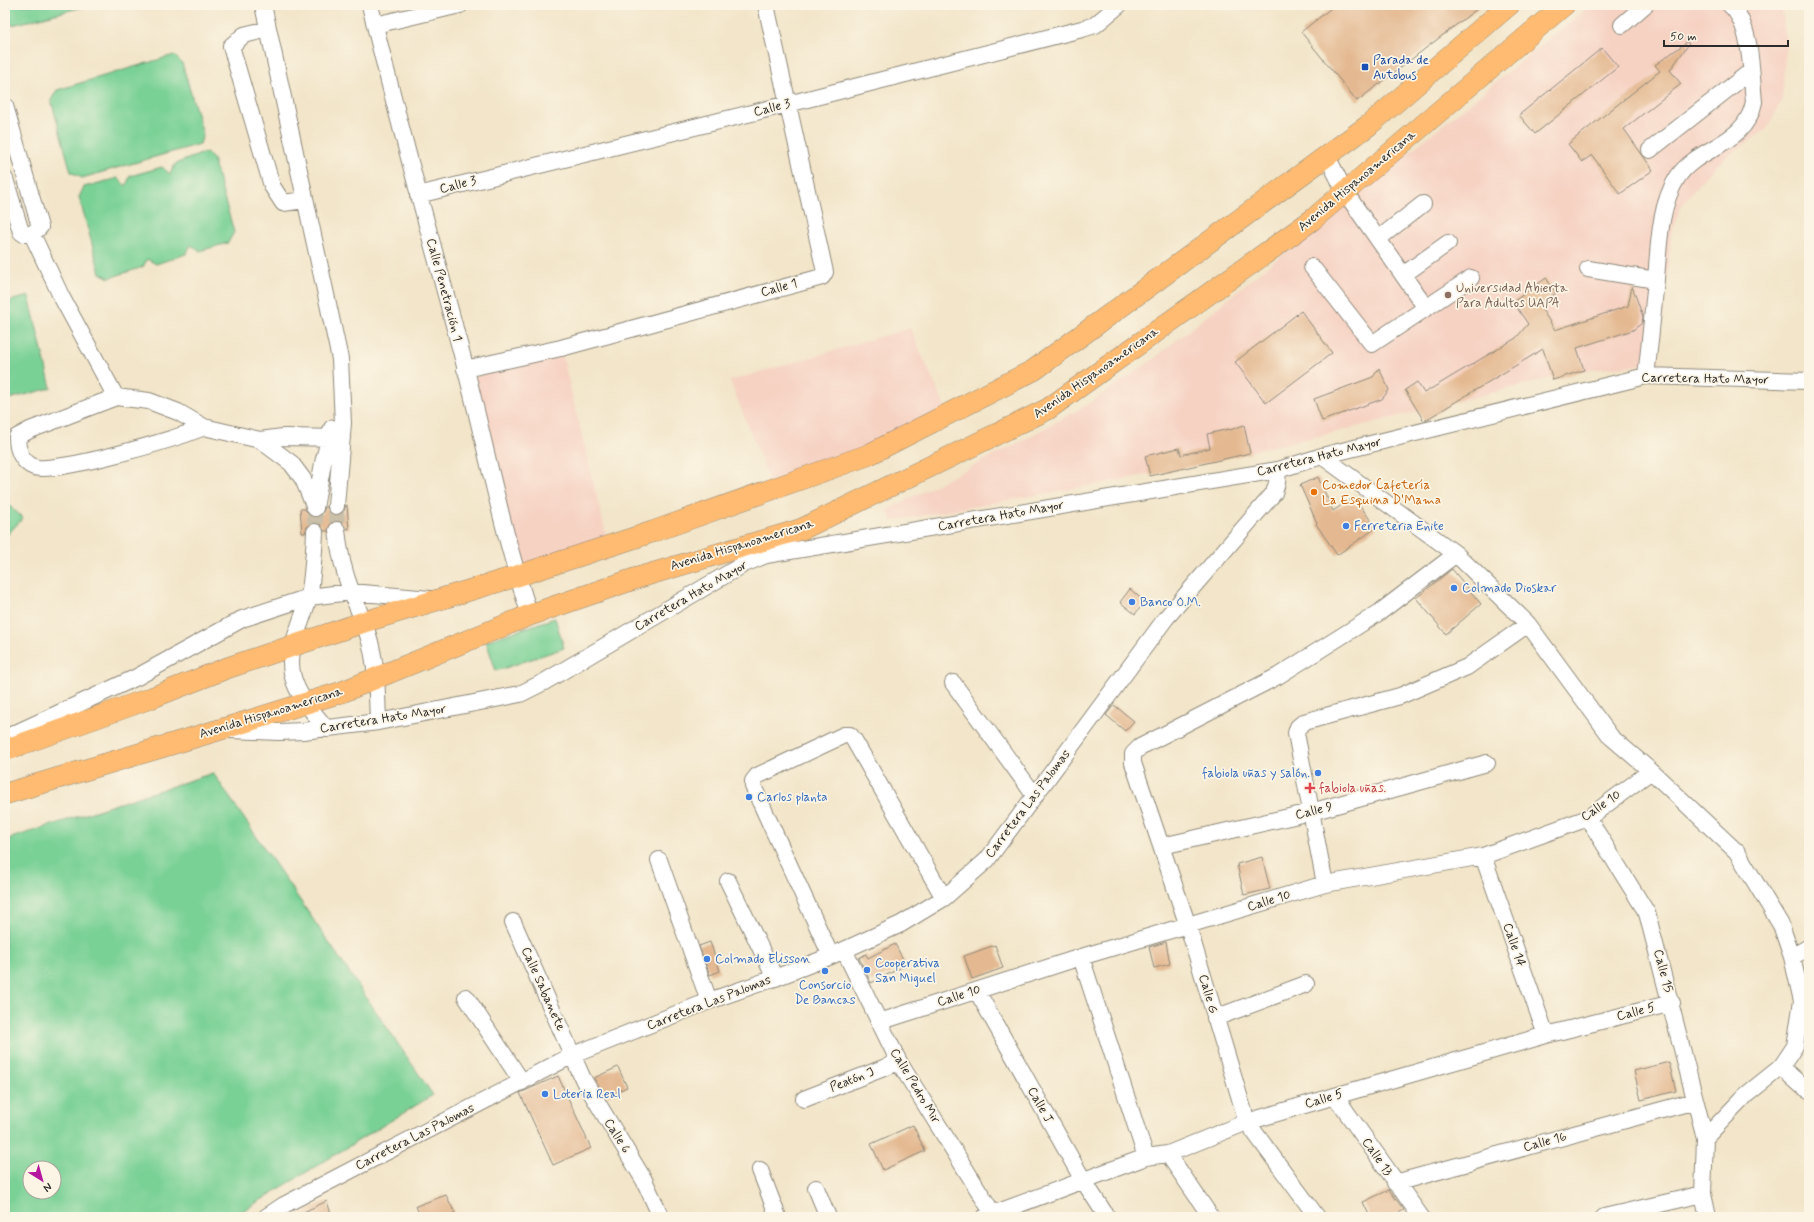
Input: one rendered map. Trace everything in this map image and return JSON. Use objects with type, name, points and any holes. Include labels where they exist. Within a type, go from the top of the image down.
[{"type":"main road","points":[[5,750],[151,698],[227,668],[364,622],[517,576],[652,532],[868,455],[1034,370],[1369,125],[1509,5]]},
{"type":"main road","name":"Avenida Hispanoamericana","points":[[5,794],[305,703],[376,679],[530,615],[637,578],[802,529],[1048,410],[1312,220],[1564,5]]},
{"type":"street","points":[[263,5],[340,359],[342,394],[336,438],[336,506]]},
{"type":"street","name":"Calle Penetración 1","points":[[370,5],[418,195],[465,369],[517,576]]},
{"type":"street","points":[[375,25],[460,5]]},
{"type":"street","name":"Calle 1","points":[[465,369],[561,348],[822,276],[825,272],[766,5]]},
{"type":"street","name":"Calle 3","points":[[418,195],[788,104],[1082,29],[1095,25],[1119,5]]},
{"type":"street","points":[[1622,25],[1645,5]]},
{"type":"street","points":[[1646,376],[1661,227],[1672,187],[1684,169],[1731,138],[1747,123],[1752,113],[1754,102],[1746,32],[1740,17],[1730,5]]},
{"type":"street","points":[[268,29],[244,35],[231,46],[272,186],[283,203],[305,200]]},
{"type":"street","points":[[1650,150],[1750,71]]},
{"type":"street","points":[[5,106],[40,227],[32,234],[24,234],[21,232],[5,179]]},
{"type":"street","points":[[1327,156],[1345,192],[1426,308]]},
{"type":"street","points":[[1378,239],[1423,204]]},
{"type":"street","points":[[32,234],[61,296],[116,397]]},
{"type":"street","points":[[1403,275],[1448,243]]},
{"type":"street","points":[[1312,266],[1372,344],[1470,278]]},
{"type":"street","points":[[1588,269],[1656,280]]},
{"type":"street","name":"Carretera Hato Mayor","points":[[220,729],[279,732],[327,729],[378,722],[520,694],[544,682],[744,564],[766,555],[1278,470],[1322,456],[1646,376],[1809,381]]},
{"type":"street","points":[[204,427],[160,443],[72,465],[47,469],[35,467],[24,460],[17,447],[17,437],[30,430],[116,397],[149,401],[178,412],[204,427],[260,440],[283,437],[336,438]]},
{"type":"street","points":[[260,440],[291,463],[303,479],[315,508],[336,438]]},
{"type":"street","points":[[1322,456],[1456,554],[1528,624],[1611,737],[1651,771],[1736,852],[1781,925],[1792,957],[1802,1001],[1795,1046],[1781,1067],[1746,1095],[1705,1138]]},
{"type":"street","name":"Carretera Las Palomas","points":[[266,1217],[286,1211],[573,1055],[837,953],[900,924],[944,898],[987,860],[1166,618],[1274,493],[1278,470]]},
{"type":"street","points":[[337,530],[339,548],[351,592],[371,643],[376,679],[378,722]]},
{"type":"street","points":[[315,532],[309,597],[293,646],[290,664],[294,681],[305,703],[327,729]]},
{"type":"street","name":"Calle G","points":[[1317,1217],[1247,1122],[1188,926],[1133,763],[1133,754],[1140,747],[1278,676],[1380,612],[1456,554]]},
{"type":"street","points":[[517,576],[530,615]]},
{"type":"street","points":[[5,738],[137,676],[242,620],[309,597],[351,592],[439,600]]},
{"type":"street","points":[[1325,884],[1296,733],[1298,727],[1304,722],[1400,696],[1467,667],[1528,624]]},
{"type":"street","points":[[953,683],[1035,796]]},
{"type":"street","name":"Calle Pedro Mir","points":[[944,898],[850,735],[844,735],[757,776],[753,781],[753,786],[837,953],[879,1022],[899,1062],[991,1216]]},
{"type":"street","name":"Calle 9","points":[[1162,846],[1311,812],[1487,763]]},
{"type":"street","name":"Calle 10","points":[[879,1022],[1081,957],[1325,884],[1483,856],[1588,818],[1651,771]]},
{"type":"street","name":"Calle 15","points":[[1588,818],[1647,913],[1672,1003],[1705,1138],[1703,1194],[1708,1217]]},
{"type":"street","name":"Calle 14","points":[[1483,856],[1546,1035]]},
{"type":"street","points":[[659,860],[709,1002]]},
{"type":"street","points":[[728,881],[775,978]]},
{"type":"street","name":"Calle Sabanete","points":[[513,922],[573,1055]]},
{"type":"street","points":[[1792,957],[1809,947]]},
{"type":"street","points":[[1081,957],[1146,1157]]},
{"type":"street","points":[[1215,1018],[1306,984]]},
{"type":"street","name":"Calle J","points":[[976,991],[1083,1180],[1107,1217]]},
{"type":"street","points":[[466,997],[522,1082]]},
{"type":"street","name":"Calle 5","points":[[991,1216],[1146,1157],[1168,1154],[1247,1122],[1546,1035],[1672,1003]]},
{"type":"street","name":"Calle 6","points":[[573,1055],[587,1086],[644,1180],[661,1217]]},
{"type":"street","name":"Peatón J","points":[[804,1099],[899,1062]]},
{"type":"street","points":[[1781,1067],[1802,1086],[1809,1090]]},
{"type":"street","name":"Calle 13","points":[[1335,1096],[1395,1183],[1421,1217]]},
{"type":"street","name":"Calle 16","points":[[1395,1183],[1695,1101]]},
{"type":"street","points":[[1168,1154],[1211,1217]]},
{"type":"street","points":[[760,1170],[778,1217]]},
{"type":"street","points":[[816,1188],[828,1217]]},
{"type":"street","points":[[1604,1217],[1703,1194]]},
{"type":"shaded area","name":"Universidad Abierta Para Adultos UAPA","points":[[1591,5],[1781,5],[1782,7],[1786,45],[1782,99],[1775,114],[1767,129],[1723,159],[1699,183],[1682,205],[1672,229],[1658,363],[1579,371],[1332,433],[1121,480],[892,521],[887,510],[1020,442],[1085,406],[1151,361]]},
{"type":"shaded area","points":[[910,328],[948,414],[773,489],[730,381]]},
{"type":"shaded area","points":[[562,354],[608,543],[522,570],[474,377]]},
{"type":"green space","points":[[5,5],[90,5],[5,27]]},
{"type":"green space","points":[[174,55],[182,63],[203,134],[200,144],[82,178],[71,172],[51,100],[57,90]]},
{"type":"green space","points":[[206,152],[213,159],[234,232],[228,243],[199,251],[191,245],[186,254],[156,264],[147,259],[143,267],[109,278],[100,273],[79,197],[84,187],[118,178],[126,186],[130,176],[162,167],[170,174],[175,164]]},
{"type":"green space","points":[[29,296],[51,388],[5,400],[5,302]]},
{"type":"green space","points":[[5,502],[23,518],[5,537]]},
{"type":"green space","points":[[555,618],[564,648],[496,671],[486,641]]},
{"type":"green space","points":[[213,773],[433,1095],[233,1217],[5,1217],[5,840]]},
{"type":"building","name":"Parada de Autobus","points":[[1335,5],[1482,5],[1357,101],[1301,32]]},
{"type":"building","points":[[1687,42],[1689,44],[1670,70],[1681,84],[1624,129],[1653,170],[1620,194],[1592,155],[1582,162],[1568,144],[1660,71],[1655,65]]},
{"type":"building","points":[[1602,48],[1618,67],[1535,134],[1519,115]]},
{"type":"building","points":[[1546,278],[1556,293],[1539,305],[1555,330],[1628,306],[1632,286],[1643,317],[1642,323],[1633,330],[1577,348],[1584,370],[1553,380],[1543,349],[1424,421],[1405,390],[1417,382],[1424,393],[1516,338],[1528,324],[1513,302]]},
{"type":"building","points":[[1301,311],[1332,353],[1266,403],[1235,362]]},
{"type":"building","points":[[1379,368],[1389,390],[1382,399],[1322,421],[1314,399],[1373,377]]},
{"type":"building","points":[[1244,425],[1250,453],[1150,476],[1145,456],[1179,448],[1181,455],[1210,448],[1207,434],[1230,430]]},
{"type":"building","name":"Ferreteria Enite","points":[[1318,477],[1333,511],[1354,497],[1376,528],[1337,555],[1316,524],[1317,523],[1300,485]]},
{"type":"building","points":[[346,505],[349,529],[346,529],[341,522],[336,521],[331,523],[328,531],[324,531],[320,524],[315,523],[307,527],[305,533],[302,533],[300,509],[305,509],[309,515],[314,517],[322,514],[325,507],[327,507],[331,514],[340,515],[344,511]]},
{"type":"building","points":[[1452,569],[1481,604],[1446,634],[1416,598]]},
{"type":"building","name":"Banco O.M.","points":[[1130,589],[1145,602],[1135,614],[1120,602]]},
{"type":"building","points":[[1114,705],[1134,721],[1125,731],[1106,715]]},
{"type":"building","points":[[1262,857],[1270,889],[1244,895],[1237,864]]},
{"type":"building","name":"Colmado Elisson","points":[[710,942],[720,971],[710,975],[699,946]]},
{"type":"building","points":[[1166,942],[1170,964],[1154,968],[1149,947]]},
{"type":"building","points":[[895,944],[906,965],[871,983],[859,958],[866,954],[868,958]]},
{"type":"building","points":[[995,945],[1003,968],[972,979],[964,956]]},
{"type":"building","points":[[1669,1062],[1676,1091],[1641,1100],[1634,1071]]},
{"type":"building","points":[[618,1067],[627,1087],[605,1097],[594,1078]]},
{"type":"building","points":[[558,1076],[591,1148],[553,1165],[520,1093]]},
{"type":"building","points":[[913,1125],[925,1151],[883,1170],[871,1144]]},
{"type":"building","points":[[1389,1190],[1404,1210],[1390,1217],[1370,1217],[1363,1202]]},
{"type":"building","points":[[446,1195],[455,1213],[447,1217],[420,1217],[416,1206]]},
{"type":"building","points":[[327,1201],[332,1217],[293,1217]]},
{"type":"tunnel","points":[[336,506],[337,530]]},
{"type":"tunnel","points":[[315,508],[315,532]]},
{"type":"place","name":"Parada de Autobus","points":[[1365,67]]},
{"type":"place","name":"Universidad Abierta Para Adultos UAPA","points":[[1448,295]]},
{"type":"place","name":"Comedor Cafetería La Esquina D'Mama","points":[[1314,492]]},
{"type":"place","name":"Ferreteria Enite","points":[[1346,526]]},
{"type":"place","name":"Colmado Dioskar","points":[[1454,588]]},
{"type":"place","name":"Banco O.M.","points":[[1132,602]]},
{"type":"place","name":"fabiola uñas y salón.","points":[[1318,773]]},
{"type":"place","name":"fabiola uñas.","points":[[1310,788]]},
{"type":"place","name":"Carlos planta","points":[[749,797]]},
{"type":"place","name":"Colmado Elisson","points":[[707,959]]},
{"type":"place","name":"Cooperativa San Miguel","points":[[867,970]]},
{"type":"place","name":"Consorcio De Bancas","points":[[825,971]]},
{"type":"place","name":"Loteria Real","points":[[545,1094]]}]
